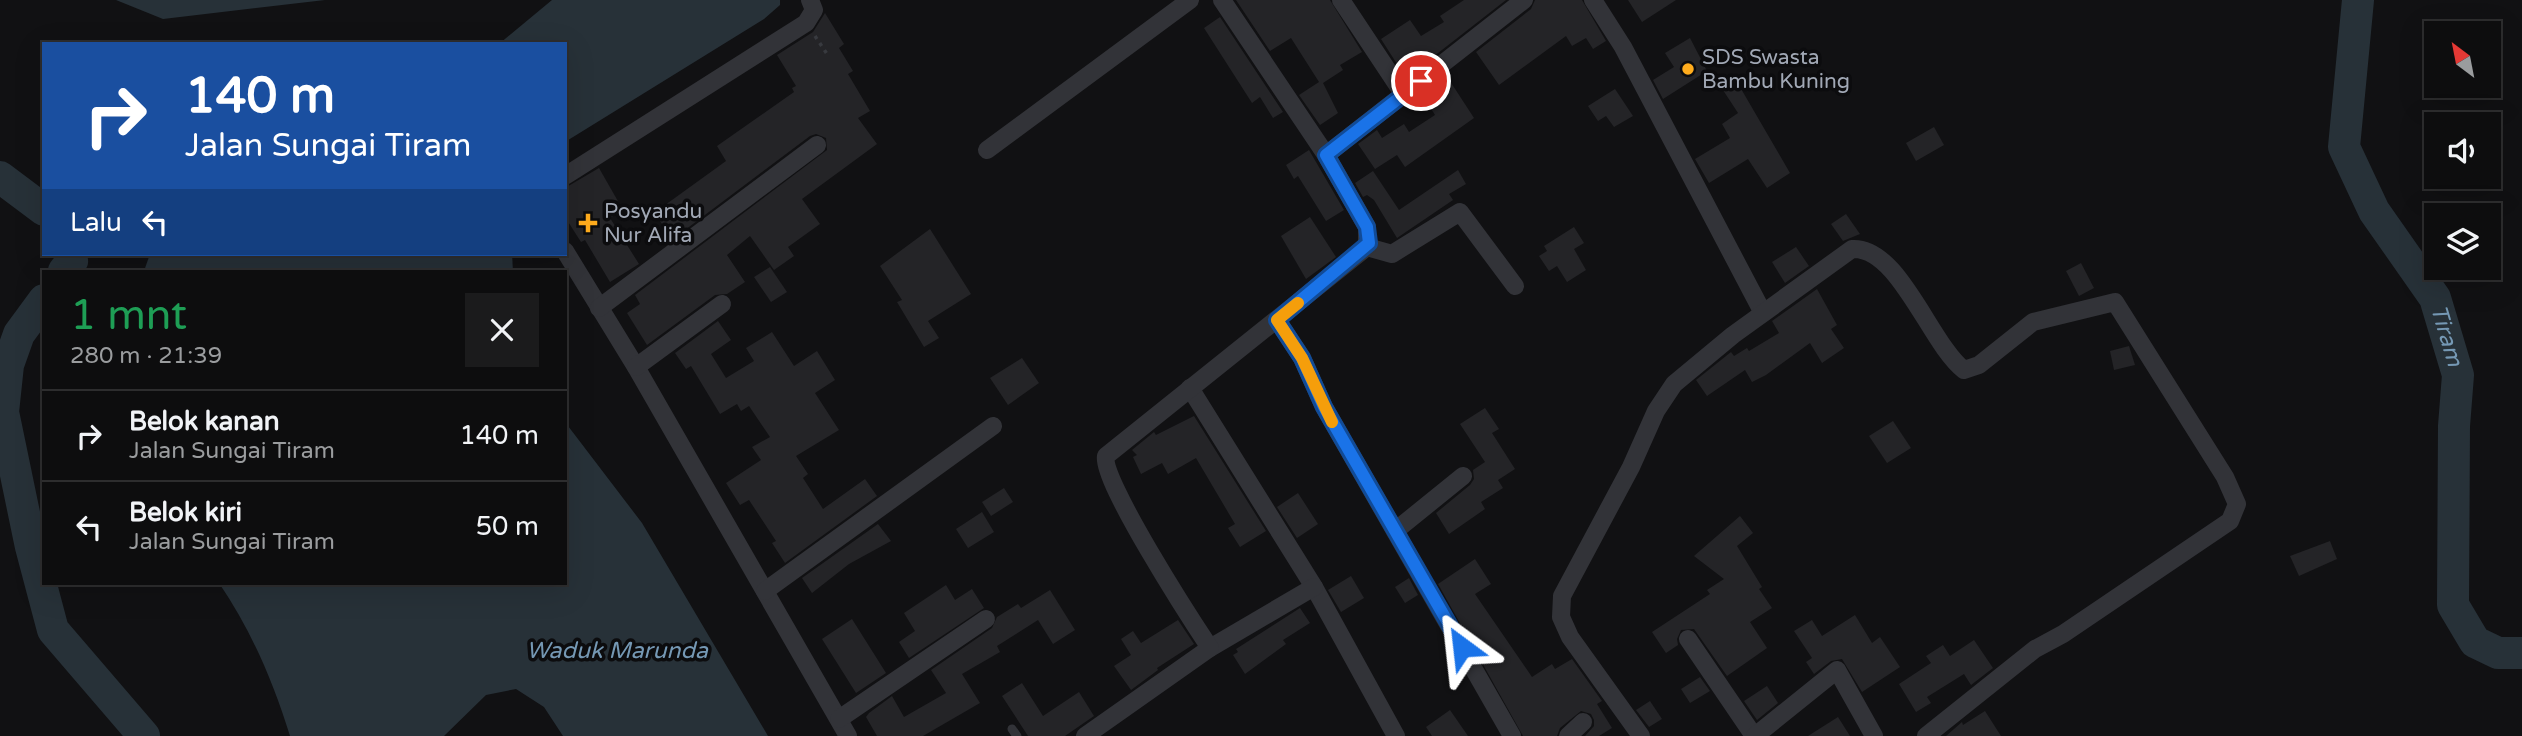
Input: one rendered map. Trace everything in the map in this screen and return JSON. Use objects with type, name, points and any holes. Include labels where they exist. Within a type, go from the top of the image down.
[{"type":"street","points":[[567,175],[806,23],[814,10],[810,0]]},
{"type":"street","points":[[987,150],[1190,0]]},
{"type":"street","points":[[1222,0],[1326,155],[1367,227],[1367,247]]},
{"type":"street","points":[[1342,0],[1404,95]]},
{"type":"street","points":[[1326,155],[1524,0]]},
{"type":"street","points":[[1592,0],[1623,47],[1763,313]]},
{"type":"street","points":[[599,308],[817,145]]},
{"type":"street","points":[[1367,247],[1392,254],[1460,212],[1515,286]]},
{"type":"street","points":[[1210,648],[1129,515],[1105,462],[1112,449],[1367,247]]},
{"type":"street","points":[[1641,736],[1570,637],[1561,617],[1562,596],[1667,392],[1763,313],[1852,249],[1861,248],[1871,252],[1897,277],[1935,337],[1965,370],[1979,365],[2032,322],[2115,302],[2225,477],[2237,504],[2230,521],[2063,634],[2035,649],[1926,736]]},
{"type":"street","points":[[567,254],[636,367],[848,736]]},
{"type":"street","points":[[636,367],[722,304]]},
{"type":"street","points":[[1277,320],[1302,358],[1324,407],[1512,736]]},
{"type":"street","points":[[1190,388],[1314,587],[1396,736]]},
{"type":"street","points":[[765,591],[993,426]]},
{"type":"street","points":[[1395,531],[1463,476]]},
{"type":"street","points":[[1085,736],[1210,648],[1314,587]]},
{"type":"street","points":[[839,719],[986,618]]},
{"type":"street","points":[[1688,639],[1754,736],[1837,670],[1874,736]]},
{"type":"street","points":[[1567,736],[1583,722]]},
{"type":"path","points":[[806,23],[829,57]]},
{"type":"water","points":[[116,0],[325,0],[163,19]]},
{"type":"water","points":[[552,0],[780,0],[780,5],[764,19],[567,141],[567,42],[501,42]]},
{"type":"water","points":[[149,256],[512,256],[513,270],[144,270]]},
{"type":"water","name":"Waduk Marunda","points":[[567,425],[642,523],[768,736],[563,736],[544,707],[516,689],[486,695],[444,736],[290,736],[260,656],[220,585],[567,585]]},
{"type":"building","points":[[1236,0],[1330,0],[1362,52],[1340,65],[1343,70],[1323,83],[1338,113],[1320,125],[1299,95],[1319,82],[1291,38],[1270,51]]},
{"type":"building","points":[[1464,0],[1506,0],[1406,78],[1381,39],[1410,20],[1421,36],[1444,22],[1440,16]]},
{"type":"building","points":[[1535,0],[1582,0],[1606,41],[1593,49],[1586,38],[1572,46],[1566,36],[1499,85],[1476,52],[1531,9]]},
{"type":"building","points":[[1628,0],[1676,0],[1642,22]]},
{"type":"building","points":[[825,13],[844,44],[839,48],[853,71],[848,74],[870,111],[858,118],[877,144],[802,199],[820,224],[788,247],[794,256],[774,270],[750,236],[727,255],[745,282],[727,294],[715,295],[647,345],[627,313],[640,304],[635,295],[827,150],[826,138],[816,134],[810,136],[673,239],[654,213],[726,161],[717,146],[794,92],[792,88],[796,86],[777,55],[813,32]]},
{"type":"building","points":[[1220,17],[1283,112],[1273,118],[1260,97],[1252,103],[1204,28]]},
{"type":"building","name":"SDS Swasta Bambu Kuning","points":[[1690,38],[1707,71],[1663,99],[1653,80],[1674,67],[1665,53]]},
{"type":"building","points":[[1446,75],[1474,118],[1405,167],[1397,155],[1375,169],[1358,144],[1377,130],[1382,138],[1404,124],[1409,132],[1435,115],[1422,94]]},
{"type":"building","points":[[1733,75],[1790,173],[1767,188],[1748,159],[1709,183],[1695,159],[1730,138],[1722,124],[1738,113],[1719,84]]},
{"type":"building","points":[[1615,89],[1633,116],[1614,127],[1606,116],[1598,121],[1588,106]]},
{"type":"building","points":[[1934,127],[1944,145],[1916,161],[1906,143]]},
{"type":"building","points":[[1309,150],[1344,210],[1326,221],[1298,176],[1294,179],[1286,165]]},
{"type":"building","points":[[599,168],[623,210],[610,218],[639,264],[610,282],[585,240],[581,242],[567,220],[567,187]]},
{"type":"building","points":[[1458,170],[1466,184],[1449,194],[1453,200],[1397,238],[1374,200],[1367,195],[1363,197],[1355,183],[1373,171],[1399,210]]},
{"type":"building","points":[[1846,214],[1860,234],[1843,241],[1831,224]]},
{"type":"building","points":[[1310,217],[1336,257],[1306,279],[1281,236]]},
{"type":"building","points":[[1574,227],[1584,243],[1574,249],[1586,270],[1567,282],[1557,266],[1549,271],[1539,256],[1547,251],[1544,246]]},
{"type":"building","points":[[930,229],[971,294],[928,321],[939,338],[924,347],[897,302],[902,300],[880,266]]},
{"type":"building","points":[[1796,247],[1809,266],[1785,283],[1772,262]]},
{"type":"building","points":[[2081,263],[2094,288],[2079,296],[2066,271]]},
{"type":"building","points":[[770,267],[787,292],[771,302],[754,277]]},
{"type":"building","points":[[1817,289],[1837,325],[1831,329],[1844,348],[1822,363],[1810,343],[1766,375],[1752,382],[1745,370],[1707,396],[1696,380],[1731,352],[1734,356],[1747,348],[1749,351],[1779,333],[1772,321]]},
{"type":"building","points":[[718,321],[731,340],[711,354],[726,378],[754,361],[746,348],[772,332],[794,366],[817,351],[835,380],[815,393],[839,430],[796,456],[808,474],[803,478],[823,509],[865,479],[877,496],[785,563],[772,543],[776,541],[749,500],[740,505],[726,483],[761,460],[752,447],[770,437],[749,406],[741,411],[737,404],[720,414],[691,366],[686,369],[675,353]]},
{"type":"building","points":[[2129,346],[2135,365],[2114,370],[2110,351]]},
{"type":"building","points":[[1022,358],[1039,383],[1008,405],[990,378]]},
{"type":"building","points":[[1485,408],[1499,429],[1492,433],[1515,469],[1498,480],[1503,488],[1481,502],[1485,509],[1449,534],[1436,513],[1470,485],[1474,479],[1473,470],[1485,462],[1460,424]]},
{"type":"building","points":[[1194,416],[1266,531],[1240,547],[1228,528],[1235,524],[1196,458],[1168,474],[1162,463],[1141,474],[1133,457],[1137,455],[1132,450],[1154,432],[1156,435]]},
{"type":"building","points":[[1893,421],[1911,448],[1887,463],[1869,436]]},
{"type":"building","points":[[1004,488],[1013,502],[991,516],[982,502]]},
{"type":"building","points":[[1298,493],[1318,524],[1297,538],[1277,507]]},
{"type":"building","points":[[982,512],[994,532],[968,548],[956,529]]},
{"type":"building","points":[[1740,516],[1753,533],[1737,546],[1772,608],[1750,622],[1767,648],[1727,676],[1694,629],[1681,630],[1677,639],[1678,645],[1666,653],[1652,632],[1710,594],[1707,590],[1724,579],[1694,556]]},
{"type":"building","points":[[878,524],[891,541],[849,564],[812,593],[802,578]]},
{"type":"building","points":[[2330,541],[2337,559],[2299,576],[2290,556]]},
{"type":"building","points":[[1475,559],[1491,584],[1475,594],[1532,677],[1552,664],[1555,669],[1572,659],[1602,701],[1597,704],[1612,728],[1599,736],[1585,736],[1594,726],[1594,720],[1591,714],[1581,711],[1560,728],[1557,736],[1523,736],[1438,584]]},
{"type":"building","points":[[1351,576],[1364,598],[1341,612],[1328,590]]},
{"type":"building","points":[[1409,578],[1418,595],[1405,603],[1395,587]]},
{"type":"building","points":[[946,585],[955,600],[972,589],[984,608],[909,658],[899,642],[915,631],[904,613]]},
{"type":"building","points":[[1050,590],[1075,630],[1053,644],[1038,620],[997,646],[1000,652],[962,674],[980,703],[923,736],[877,736],[866,717],[869,713],[892,696],[904,717],[946,693],[931,670],[992,628],[997,617],[1018,604],[1021,608]]},
{"type":"building","points":[[1300,608],[1310,623],[1283,640],[1286,644],[1245,674],[1233,655],[1238,652],[1236,649]]},
{"type":"building","points":[[1855,615],[1872,643],[1880,637],[1900,667],[1862,692],[1842,659],[1831,661],[1814,674],[1806,662],[1812,658],[1794,631],[1812,620],[1822,636]]},
{"type":"building","points":[[852,619],[886,673],[856,693],[822,639]]},
{"type":"building","points":[[1178,620],[1194,644],[1157,668],[1158,670],[1131,690],[1114,666],[1131,655],[1121,639],[1133,631],[1141,643]]},
{"type":"building","points":[[1974,640],[1993,668],[1971,685],[1964,674],[1927,697],[1931,703],[1916,712],[1899,684],[1931,663],[1926,656],[1943,645],[1950,656]]},
{"type":"building","points":[[1700,677],[1710,691],[1690,703],[1681,689]]},
{"type":"building","points":[[1022,683],[1043,716],[1079,692],[1094,716],[1065,736],[1028,736],[1002,696]]},
{"type":"building","points":[[1767,686],[1778,703],[1757,720],[1744,701]]},
{"type":"building","points":[[1650,701],[1662,719],[1649,727],[1636,710]]},
{"type":"building","points":[[1450,710],[1468,736],[1432,736],[1426,727]]},
{"type":"building","points":[[1985,711],[2001,736],[1946,736],[1962,722],[1963,725]]},
{"type":"building","points":[[1838,717],[1850,736],[1808,736]]},
{"type":"waterway","name":"Tiram","points":[[2358,0],[2344,147],[2374,211],[2435,298],[2458,375],[2454,426],[2453,605],[2475,642],[2498,653],[2522,653]]},
{"type":"waterway","points":[[0,177],[42,208]]},
{"type":"waterway","points":[[65,270],[72,261],[70,256]]},
{"type":"waterway","points":[[42,303],[19,334],[8,365],[3,412],[31,547],[53,630],[144,736]]},
{"type":"slow traffic","points":[[1298,303],[1277,320],[1295,345],[1332,422]]},
{"type":"place","name":"SDS Swasta Bambu Kuning","points":[[1688,69]]},
{"type":"place","name":"Posyandu Nur Alifa","points":[[588,223]]},
{"type":"route","points":[[1421,81],[1326,155],[1346,185],[1367,227],[1369,243],[1277,320],[1295,345],[1324,407],[1462,647]]}]
